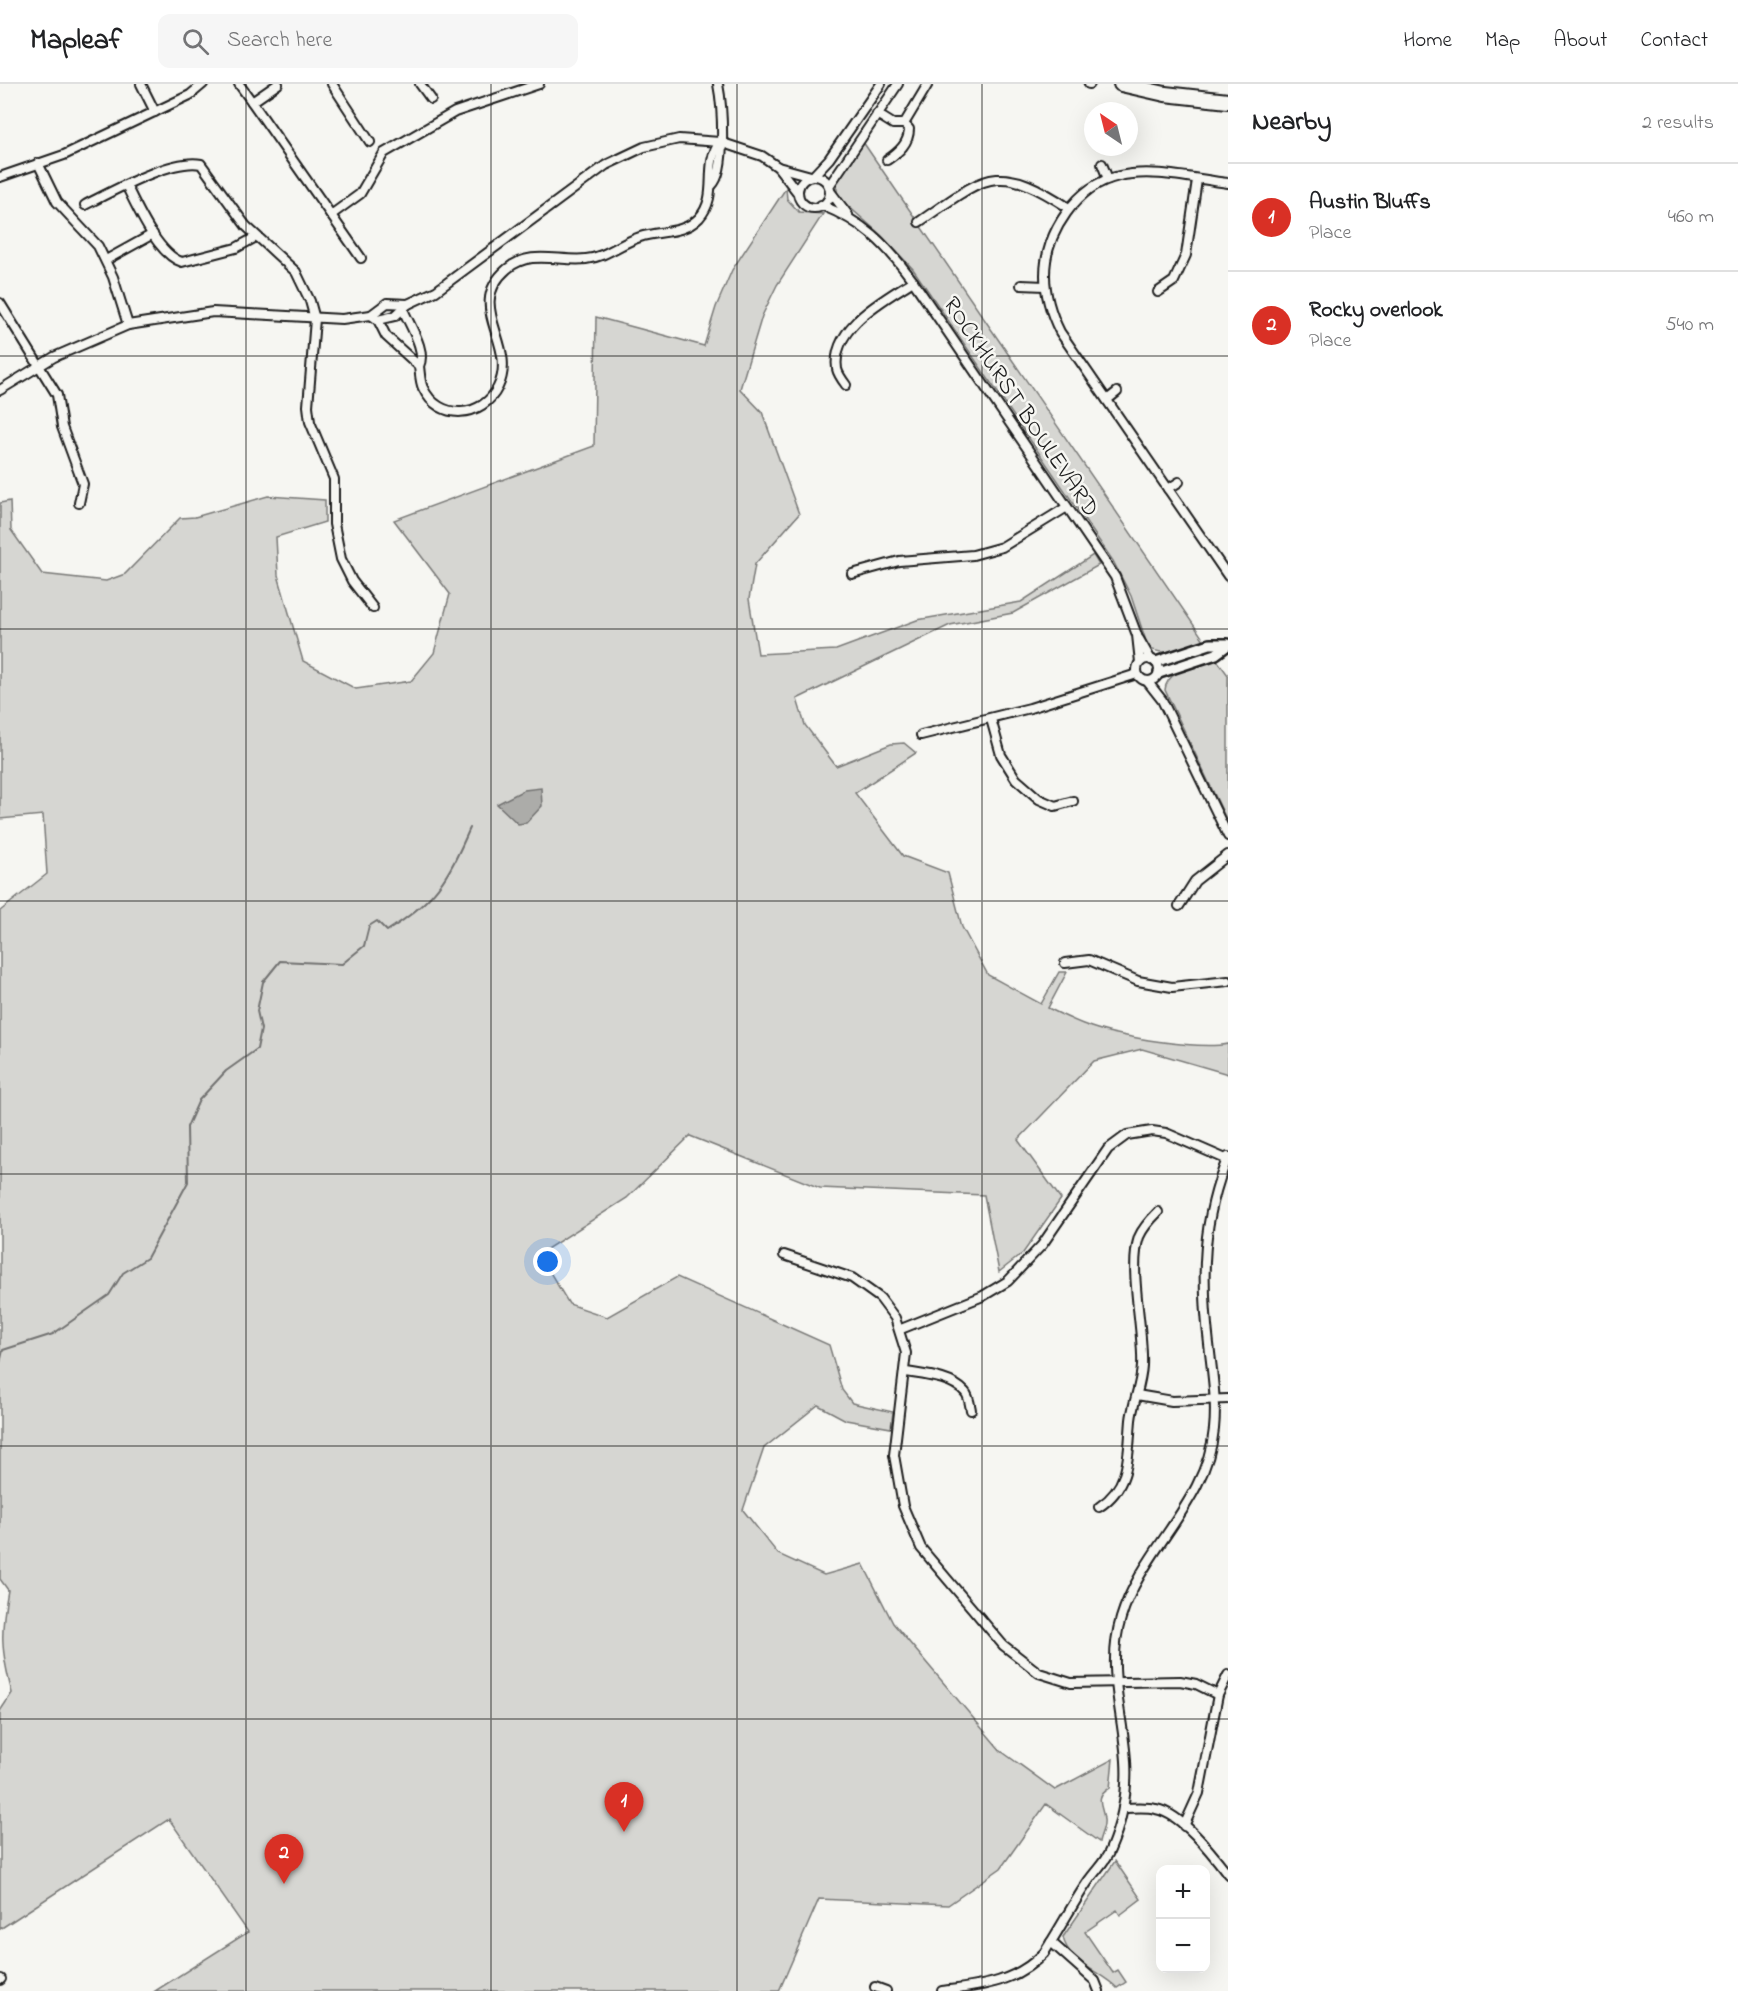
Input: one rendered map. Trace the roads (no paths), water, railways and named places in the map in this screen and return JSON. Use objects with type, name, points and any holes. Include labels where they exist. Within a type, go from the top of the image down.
[{"type":"highway","points":[[1121,84],[1165,94],[1228,100]]},
{"type":"street","points":[[141,84],[155,112]]},
{"type":"street","points":[[0,177],[64,155],[190,95],[203,84]]},
{"type":"street","points":[[239,84],[361,258]]},
{"type":"street","points":[[252,102],[278,84]]},
{"type":"street","points":[[332,84],[370,142]]},
{"type":"street","points":[[420,84],[431,99]]},
{"type":"street","points":[[331,215],[360,194],[380,157],[392,148],[460,110],[539,84]]},
{"type":"street","points":[[375,317],[386,336],[419,366],[424,389],[440,407],[457,413],[484,405],[494,394],[504,372],[504,352],[492,327],[489,306],[493,289],[507,269],[523,260],[536,257],[592,258],[637,237],[678,231],[694,222],[704,211],[712,185],[709,180],[713,152],[720,142],[722,106],[718,84]]},
{"type":"street","points":[[798,193],[801,183],[812,176],[829,159],[881,84]]},
{"type":"street","points":[[0,390],[39,366],[86,342],[128,325],[213,312],[315,319],[389,318],[406,306],[436,291],[606,165],[644,147],[679,139],[720,142],[762,156],[778,167],[808,206],[821,206],[827,201],[830,188],[898,84]]},
{"type":"street","points":[[904,124],[928,84]]},
{"type":"street","points":[[877,114],[893,124],[904,124],[909,129],[904,146],[887,159]]},
{"type":"street","points":[[85,205],[126,185],[183,162],[201,164],[256,237],[296,272],[310,301],[315,319],[308,406],[310,422],[334,479],[334,524],[341,560],[352,581],[373,608]]},
{"type":"street","points":[[38,163],[57,202],[91,235],[106,260],[128,325]]},
{"type":"street","points":[[1102,164],[1108,179]]},
{"type":"street","points":[[778,167],[823,178],[830,188]]},
{"type":"street","points":[[1228,183],[1142,173],[1108,179],[1086,190],[1069,208],[1049,250],[1045,286],[1050,311],[1060,332],[1228,576]]},
{"type":"street","points":[[919,222],[968,188],[980,182],[1004,178],[1032,184],[1069,208]]},
{"type":"street","points":[[1158,292],[1174,281],[1183,262],[1197,180]]},
{"type":"street","points":[[126,185],[153,234],[167,254],[182,262],[236,248],[256,237]]},
{"type":"street","name":"ROCKHURST BOULEVARD","points":[[830,188],[849,216],[881,243],[913,281],[1119,584],[1137,635],[1140,662]]},
{"type":"street","name":"ROCKHURST BOULEVARD","points":[[821,206],[849,216]]},
{"type":"street","points":[[106,260],[153,234]]},
{"type":"street","points":[[846,386],[837,370],[838,354],[847,333],[864,316],[913,281]]},
{"type":"street","points":[[1021,285],[1045,286]]},
{"type":"street","points":[[0,303],[59,402],[62,427],[83,484],[80,503]]},
{"type":"street","points":[[375,317],[387,303],[406,306]]},
{"type":"street","points":[[406,306],[420,349],[422,360],[419,366]]},
{"type":"street","points":[[1107,400],[1117,393]]},
{"type":"street","points":[[1168,489],[1179,482]]},
{"type":"street","points":[[852,574],[899,561],[974,555],[1002,547],[1067,507]]},
{"type":"street","name":"ROCKHURST BOULEVARD","points":[[1137,635],[1154,661]]},
{"type":"street","points":[[1137,674],[1140,662],[1154,661],[1210,644],[1228,645]]},
{"type":"street","points":[[1147,681],[1158,674],[1216,654],[1228,645]]},
{"type":"street","points":[[1154,661],[1162,700]]},
{"type":"street","points":[[1137,674],[1147,681],[1162,700],[1228,836]]},
{"type":"street","points":[[921,735],[991,719],[1137,674]]},
{"type":"street","points":[[991,719],[1001,755],[1016,779],[1040,800],[1055,806],[1073,801]]},
{"type":"street","points":[[1179,906],[1195,881],[1228,855]]},
{"type":"street","points":[[1065,963],[1089,960],[1138,981],[1172,987],[1228,981]]},
{"type":"street","points":[[901,1329],[983,1296],[1008,1281],[1042,1245],[1108,1149],[1127,1135],[1152,1131],[1166,1133],[1228,1159],[1208,1222],[1203,1274],[1215,1399],[1213,1444],[1201,1481],[1140,1573],[1126,1602],[1114,1650],[1115,1683],[1126,1762],[1126,1792],[1109,1852],[1051,1942],[1034,1963],[1010,1978],[985,1986],[942,1991]]},
{"type":"street","points":[[1099,1507],[1114,1497],[1124,1478],[1142,1349],[1136,1249],[1145,1226],[1158,1212]]},
{"type":"street","points":[[784,1255],[852,1278],[880,1298],[901,1329],[906,1353],[906,1372],[894,1463],[903,1506],[921,1548],[1003,1645],[1039,1673],[1071,1683],[1189,1682],[1218,1695]]},
{"type":"street","points":[[906,1372],[934,1377],[957,1387],[966,1393],[971,1410]]},
{"type":"street","points":[[1137,1395],[1172,1401],[1228,1399]]},
{"type":"street","points":[[1184,1826],[1199,1793],[1218,1695],[1228,1675]]},
{"type":"street","points":[[1123,1808],[1158,1809],[1184,1826],[1208,1849],[1228,1874]]},
{"type":"street","points":[[1051,1942],[1095,1981],[1099,1991]]},
{"type":"street","points":[[875,1987],[886,1991]]},
{"type":"waterway","points":[[0,1363],[3,1350],[53,1334],[109,1295],[123,1273],[147,1258],[188,1182],[187,1127],[199,1100],[226,1071],[257,1049],[261,1029],[257,1011],[263,982],[280,961],[342,964],[364,946],[369,926],[377,921],[387,931],[404,920],[429,898],[447,875],[470,828]]},
{"type":"place","name":"Austin Bluffs","points":[[624,1832]]},
{"type":"place","name":"Rocky overlook","points":[[284,1884]]}]
